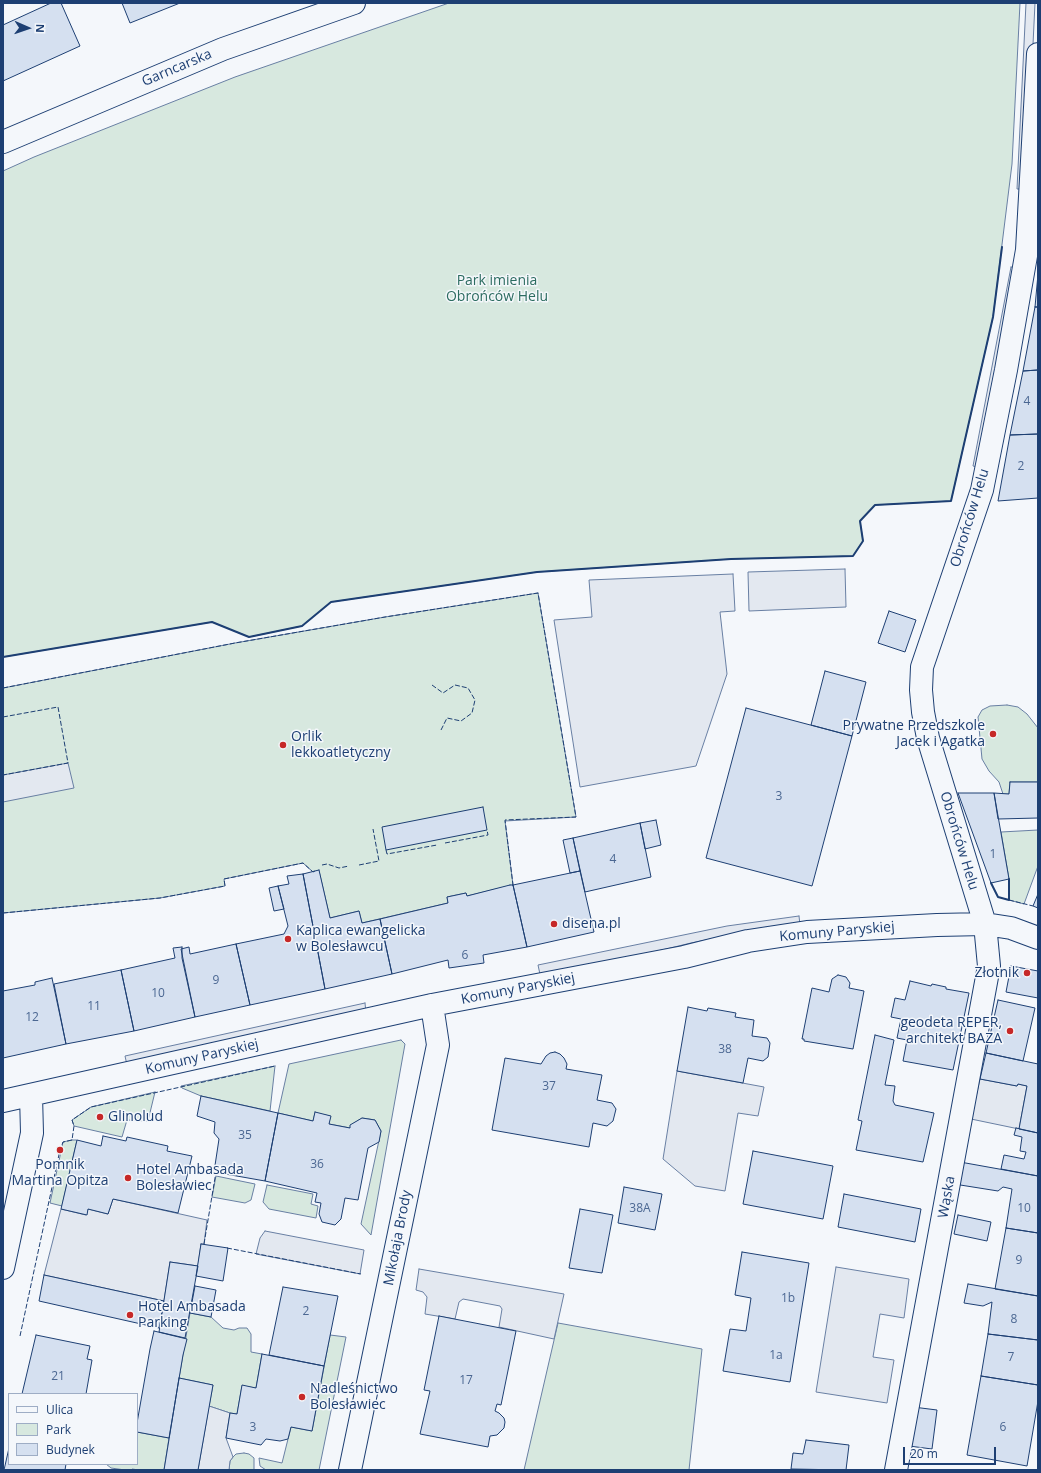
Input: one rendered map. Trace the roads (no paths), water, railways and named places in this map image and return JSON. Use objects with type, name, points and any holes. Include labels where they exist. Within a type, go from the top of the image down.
[{"type":"street","name":"Garncarska","points":[[3,142],[223,49],[354,3]]},
{"type":"street","name":"Obrońców Helu","points":[[985,924],[928,738],[921,690],[922,667],[982,490],[1006,370],[1027,250],[1038,54]]},
{"type":"street","name":"Komuny Paryskiej","points":[[3,1101],[432,1005],[684,957],[748,941],[807,932],[985,924],[1011,928],[1038,938]]},
{"type":"street","name":"Wąska","points":[[896,1470],[989,966],[985,924]]},
{"type":"street","name":"Mikołaja Brody","points":[[350,1470],[438,1045],[432,1005]]},
{"type":"street","points":[[3,1268],[32,1133],[31,1095]]},
{"type":"place","name":"Prywatne Przedszkole Jacek i Agatka","points":[[993,734]]},
{"type":"place","name":"Orlik lekkoatletyczny","points":[[283,745]]},
{"type":"place","name":"disena.pl","points":[[554,924]]},
{"type":"place","name":"Kaplica ewangelicka w Bolesławcu","points":[[288,939]]},
{"type":"place","name":"Złotnik","points":[[1027,973]]},
{"type":"place","name":"geodeta REPER, architekt BAZA","points":[[1010,1031]]},
{"type":"place","name":"Glinolud","points":[[100,1117]]},
{"type":"place","name":"Pomnik Martina Opitza","points":[[60,1150]]},
{"type":"place","name":"Hotel Ambasada Bolesławiec","points":[[128,1178]]},
{"type":"place","name":"Hotel Ambasada Parking","points":[[130,1315]]},
{"type":"place","name":"Nadleśnictwo Bolesławiec","points":[[302,1397]]},
{"type":"park label","name":"Park imienia Obrońców Helu","points":[[497,290]]}]
